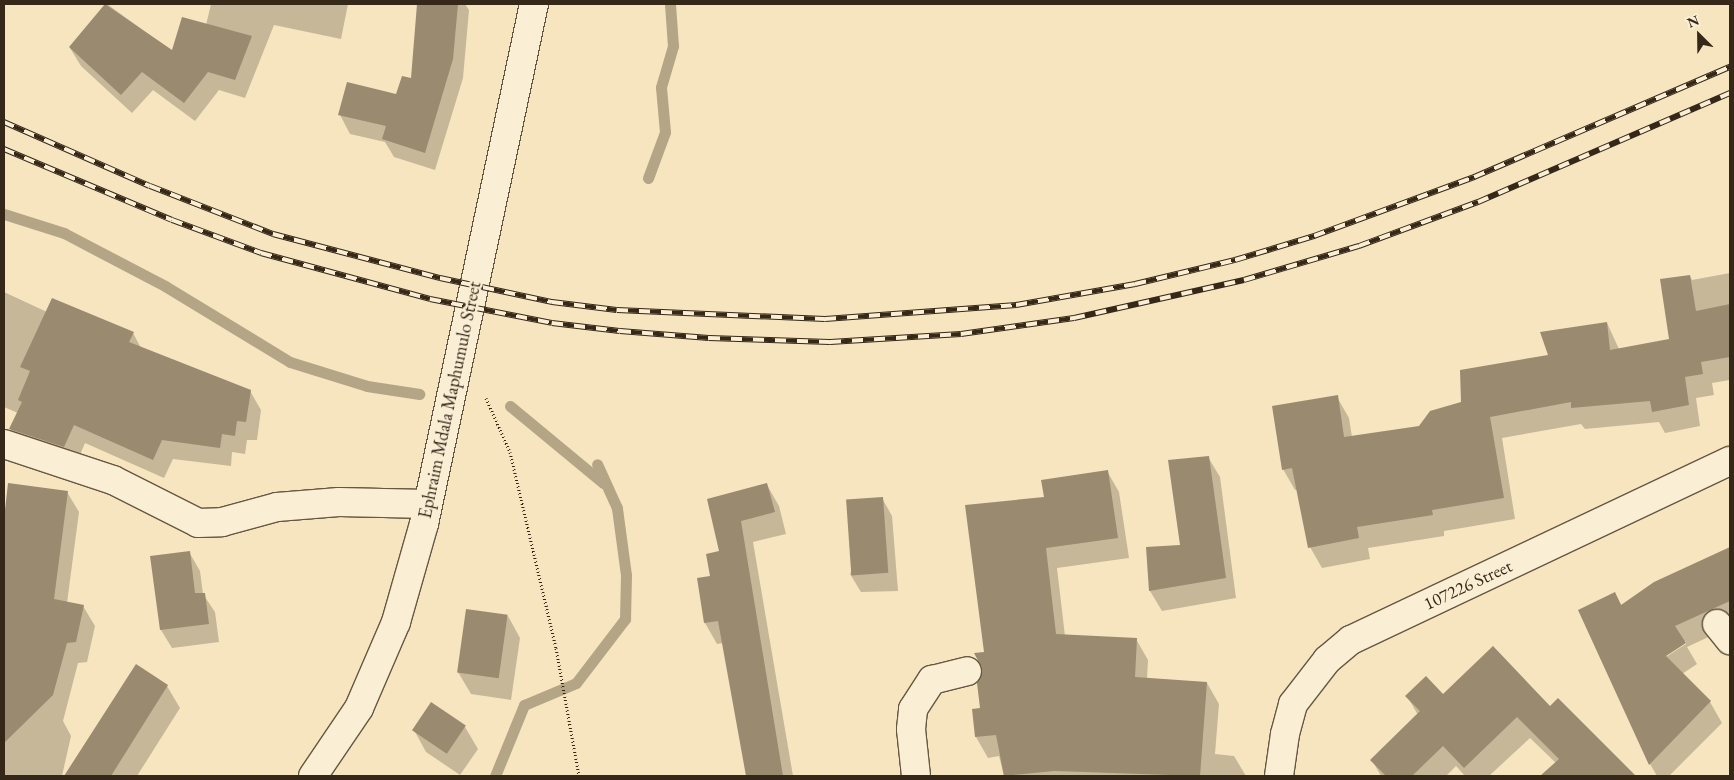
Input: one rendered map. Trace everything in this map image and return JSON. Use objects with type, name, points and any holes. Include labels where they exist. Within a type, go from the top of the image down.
[{"type":"street","name":"Ephraim Mdala Maphumulo Street","points":[[312,776],[358,708],[396,622],[428,504],[534,4]]},
{"type":"street","points":[[4,444],[114,480],[198,523],[222,522],[277,507],[340,502],[428,504]]},
{"type":"street","name":"107226 Street","points":[[1280,776],[1285,734],[1293,704],[1327,660],[1351,640],[1730,461]]},
{"type":"street","points":[[916,776],[911,729],[913,709],[923,689],[932,680],[967,671]]},
{"type":"path","points":[[460,352],[492,410],[510,452],[556,648],[572,724],[579,776]]},
{"type":"building","points":[[105,4],[172,50],[182,17],[252,36],[235,80],[208,72],[184,103],[142,72],[121,95],[69,47]]},
{"type":"building","points":[[417,4],[458,4],[453,59],[425,153],[382,139],[386,126],[338,115],[347,82],[396,94],[402,76],[411,78]]},
{"type":"building","points":[[1690,275],[1696,311],[1730,304],[1730,357],[1701,362],[1703,374],[1685,377],[1689,405],[1652,412],[1650,401],[1571,408],[1571,402],[1490,417],[1504,498],[1432,510],[1433,515],[1357,527],[1359,538],[1308,548],[1292,468],[1282,470],[1272,406],[1338,395],[1344,437],[1419,426],[1430,411],[1461,402],[1460,370],[1548,355],[1540,332],[1607,322],[1610,350],[1669,339],[1660,279]]},
{"type":"building","points":[[52,298],[134,332],[129,342],[251,390],[246,422],[237,421],[235,436],[222,434],[220,448],[162,440],[153,460],[74,425],[64,447],[9,429],[22,402],[18,400],[30,371],[20,367]]},
{"type":"building","points":[[1209,456],[1226,578],[1149,591],[1146,547],[1180,545],[1168,460]]},
{"type":"building","points":[[1108,470],[1118,538],[1046,548],[1056,634],[1137,638],[1135,677],[1207,682],[1200,776],[1054,771],[1004,776],[996,735],[975,737],[972,709],[980,708],[977,683],[982,668],[974,653],[984,652],[965,505],[1044,497],[1041,480]]},
{"type":"building","points":[[8,483],[68,491],[54,599],[84,605],[76,642],[67,643],[53,695],[4,743],[4,519]]},
{"type":"building","points":[[767,483],[775,512],[741,521],[783,776],[746,776],[718,621],[704,623],[697,578],[710,576],[706,554],[719,551],[707,499]]},
{"type":"building","points":[[883,497],[888,573],[851,575],[846,500]]},
{"type":"building","points":[[1730,547],[1730,601],[1675,626],[1686,643],[1666,656],[1711,701],[1649,765],[1578,610],[1615,592],[1621,605],[1654,582]]},
{"type":"building","points":[[190,551],[195,593],[205,593],[209,624],[160,630],[150,556]]},
{"type":"building","points":[[466,609],[508,615],[499,678],[457,672]]},
{"type":"building","points":[[1493,646],[1550,706],[1558,698],[1636,776],[1540,776],[1559,759],[1517,717],[1464,768],[1443,746],[1412,776],[1386,776],[1370,760],[1420,711],[1405,696],[1426,676],[1443,694]]},
{"type":"building","points":[[136,664],[168,685],[111,776],[64,776]]},
{"type":"building","points":[[431,702],[466,725],[447,754],[412,730]]},
{"type":"waterway","points":[[648,178],[665,132],[661,87],[673,46],[670,4]]},
{"type":"waterway","points":[[4,214],[64,233],[165,286],[290,362],[367,386],[419,394]]},
{"type":"waterway","points":[[510,406],[603,483]]},
{"type":"waterway","points":[[495,776],[524,705],[576,683],[625,619],[626,575],[617,508],[597,464]]},
{"type":"railway","points":[[4,122],[150,186],[273,234],[440,278],[552,302],[617,310],[825,319],[1016,305],[1135,284],[1235,260],[1314,236],[1474,177],[1730,67]]},
{"type":"railway","points":[[4,149],[172,220],[261,253],[430,299],[552,323],[620,331],[709,338],[830,342],[961,334],[1074,318],[1244,280],[1359,246],[1478,202],[1730,93]]}]
